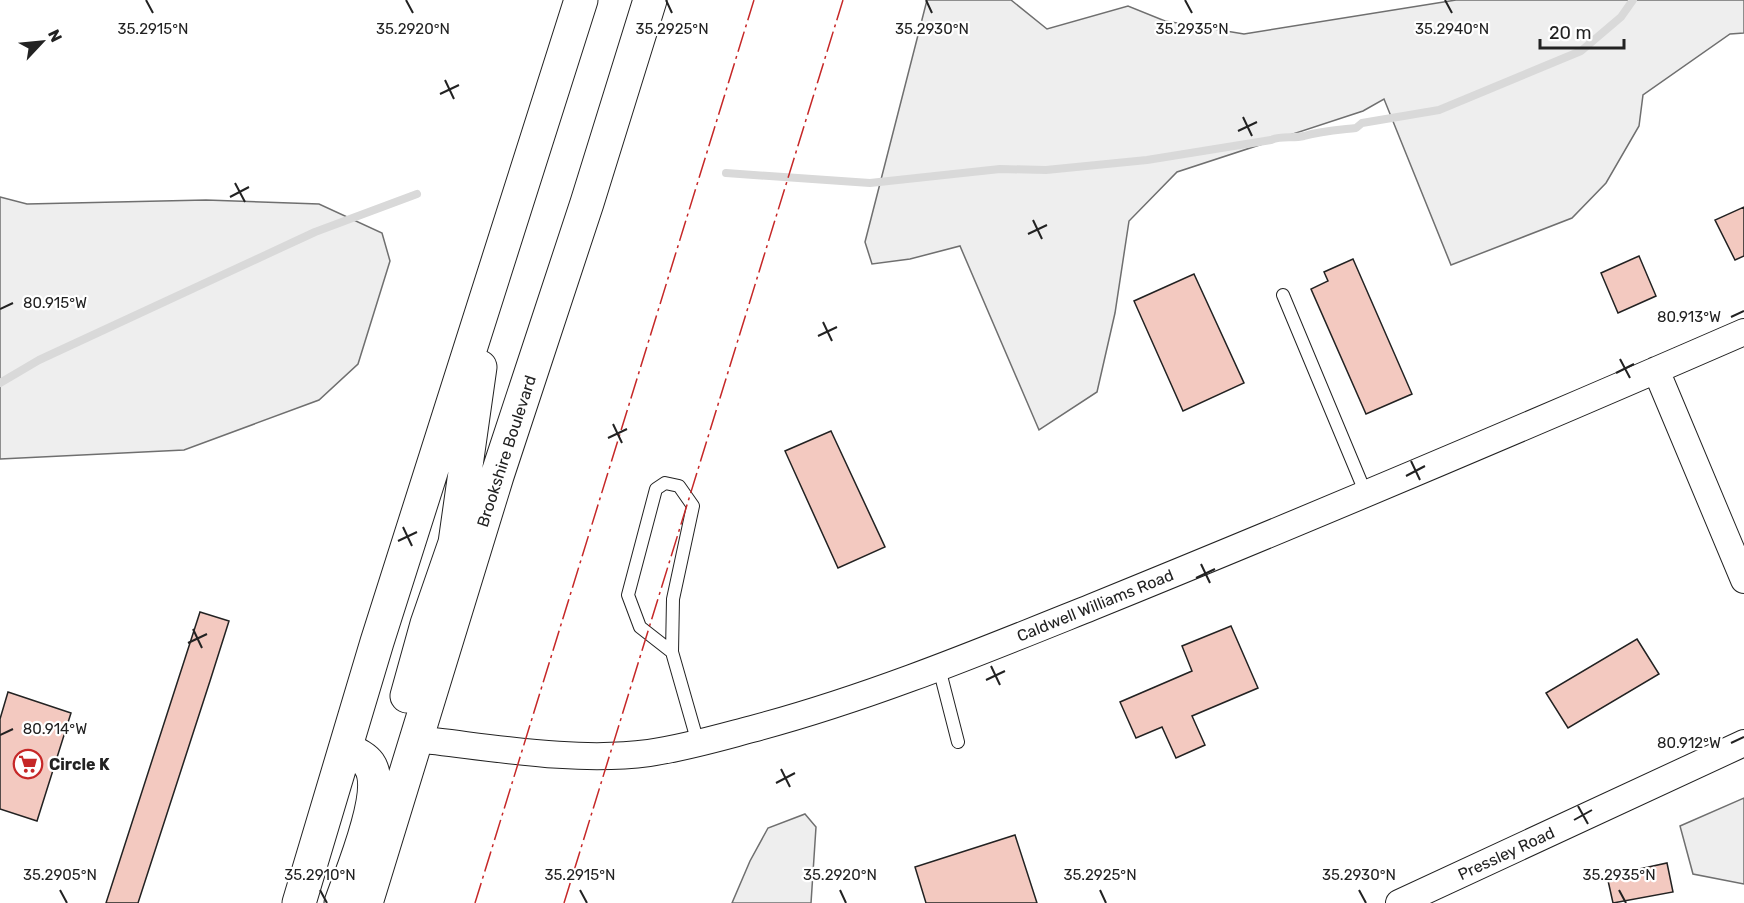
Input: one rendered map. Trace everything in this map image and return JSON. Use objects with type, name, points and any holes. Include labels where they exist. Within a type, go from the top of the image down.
[{"type":"highway","points":[[299,903],[581,0]]},
{"type":"highway","name":"Brookshire Boulevard","points":[[366,903],[497,476],[587,203],[650,0]]},
{"type":"highway","points":[[416,739],[406,701],[427,624],[455,543],[494,276]]},
{"type":"highway","points":[[341,903],[360,848],[376,781],[365,759],[346,749]]},
{"type":"street","name":"Caldwell Williams Road","points":[[416,739],[532,753],[621,755],[649,753],[698,743],[801,716],[939,668],[1366,494],[1744,332]]},
{"type":"street","points":[[1656,370],[1744,580]]},
{"type":"street","name":"Pressley Road","points":[[1399,903],[1744,743]]},
{"type":"lane","points":[[1283,295],[1366,494]]},
{"type":"lane","points":[[672,652],[640,627],[628,596],[656,489],[666,483],[679,486],[693,506],[673,599],[672,652],[698,743]]},
{"type":"lane","points":[[939,668],[957,742]]},
{"type":"shaded area","points":[[927,0],[1011,0],[1047,29],[1128,6],[1165,21],[1244,34],[1456,0],[1744,0],[1744,33],[1730,34],[1643,95],[1639,126],[1606,183],[1572,218],[1451,265],[1384,99],[1363,111],[1177,172],[1129,221],[1115,313],[1097,392],[1039,430],[960,246],[910,259],[872,264],[865,242]]},
{"type":"shaded area","points":[[0,197],[27,204],[206,200],[319,204],[382,233],[390,261],[358,364],[319,400],[184,450],[0,459]]},
{"type":"shaded area","points":[[1744,798],[1744,884],[1693,874],[1680,826]]},
{"type":"shaded area","points":[[805,814],[816,827],[811,903],[732,903],[750,861],[768,828]]},
{"type":"building","points":[[1744,207],[1744,256],[1735,260],[1715,220]]},
{"type":"building","points":[[1639,256],[1656,296],[1618,313],[1601,273]]},
{"type":"building","points":[[1353,259],[1412,394],[1366,414],[1311,289],[1328,281],[1324,272]]},
{"type":"building","points":[[1194,274],[1244,383],[1183,411],[1134,301]]},
{"type":"building","points":[[831,431],[885,547],[838,568],[785,451]]},
{"type":"building","points":[[200,612],[229,621],[210,681],[138,903],[106,903]]},
{"type":"building","points":[[1231,626],[1258,688],[1192,716],[1205,745],[1176,758],[1162,727],[1136,738],[1120,702],[1192,671],[1182,646]]},
{"type":"building","points":[[1637,639],[1659,674],[1568,728],[1546,693]]},
{"type":"building","name":"Circle K","points":[[8,692],[71,713],[37,821],[0,809],[0,719]]},
{"type":"building","points":[[1015,835],[1037,903],[926,903],[915,867]]},
{"type":"building","points":[[1667,863],[1673,892],[1613,903],[1607,876]]},
{"type":"waterway","points":[[726,173],[870,183],[1000,169],[1046,170],[1147,160],[1356,128],[1362,123],[1439,110],[1581,51],[1621,17],[1633,0]]},
{"type":"waterway","points":[[0,383],[39,360],[315,232],[417,194]]},
{"type":"power","points":[[475,903],[754,0]]},
{"type":"power","points":[[564,903],[843,0]]},
{"type":"place","name":"Circle K","points":[[28,764]]}]
